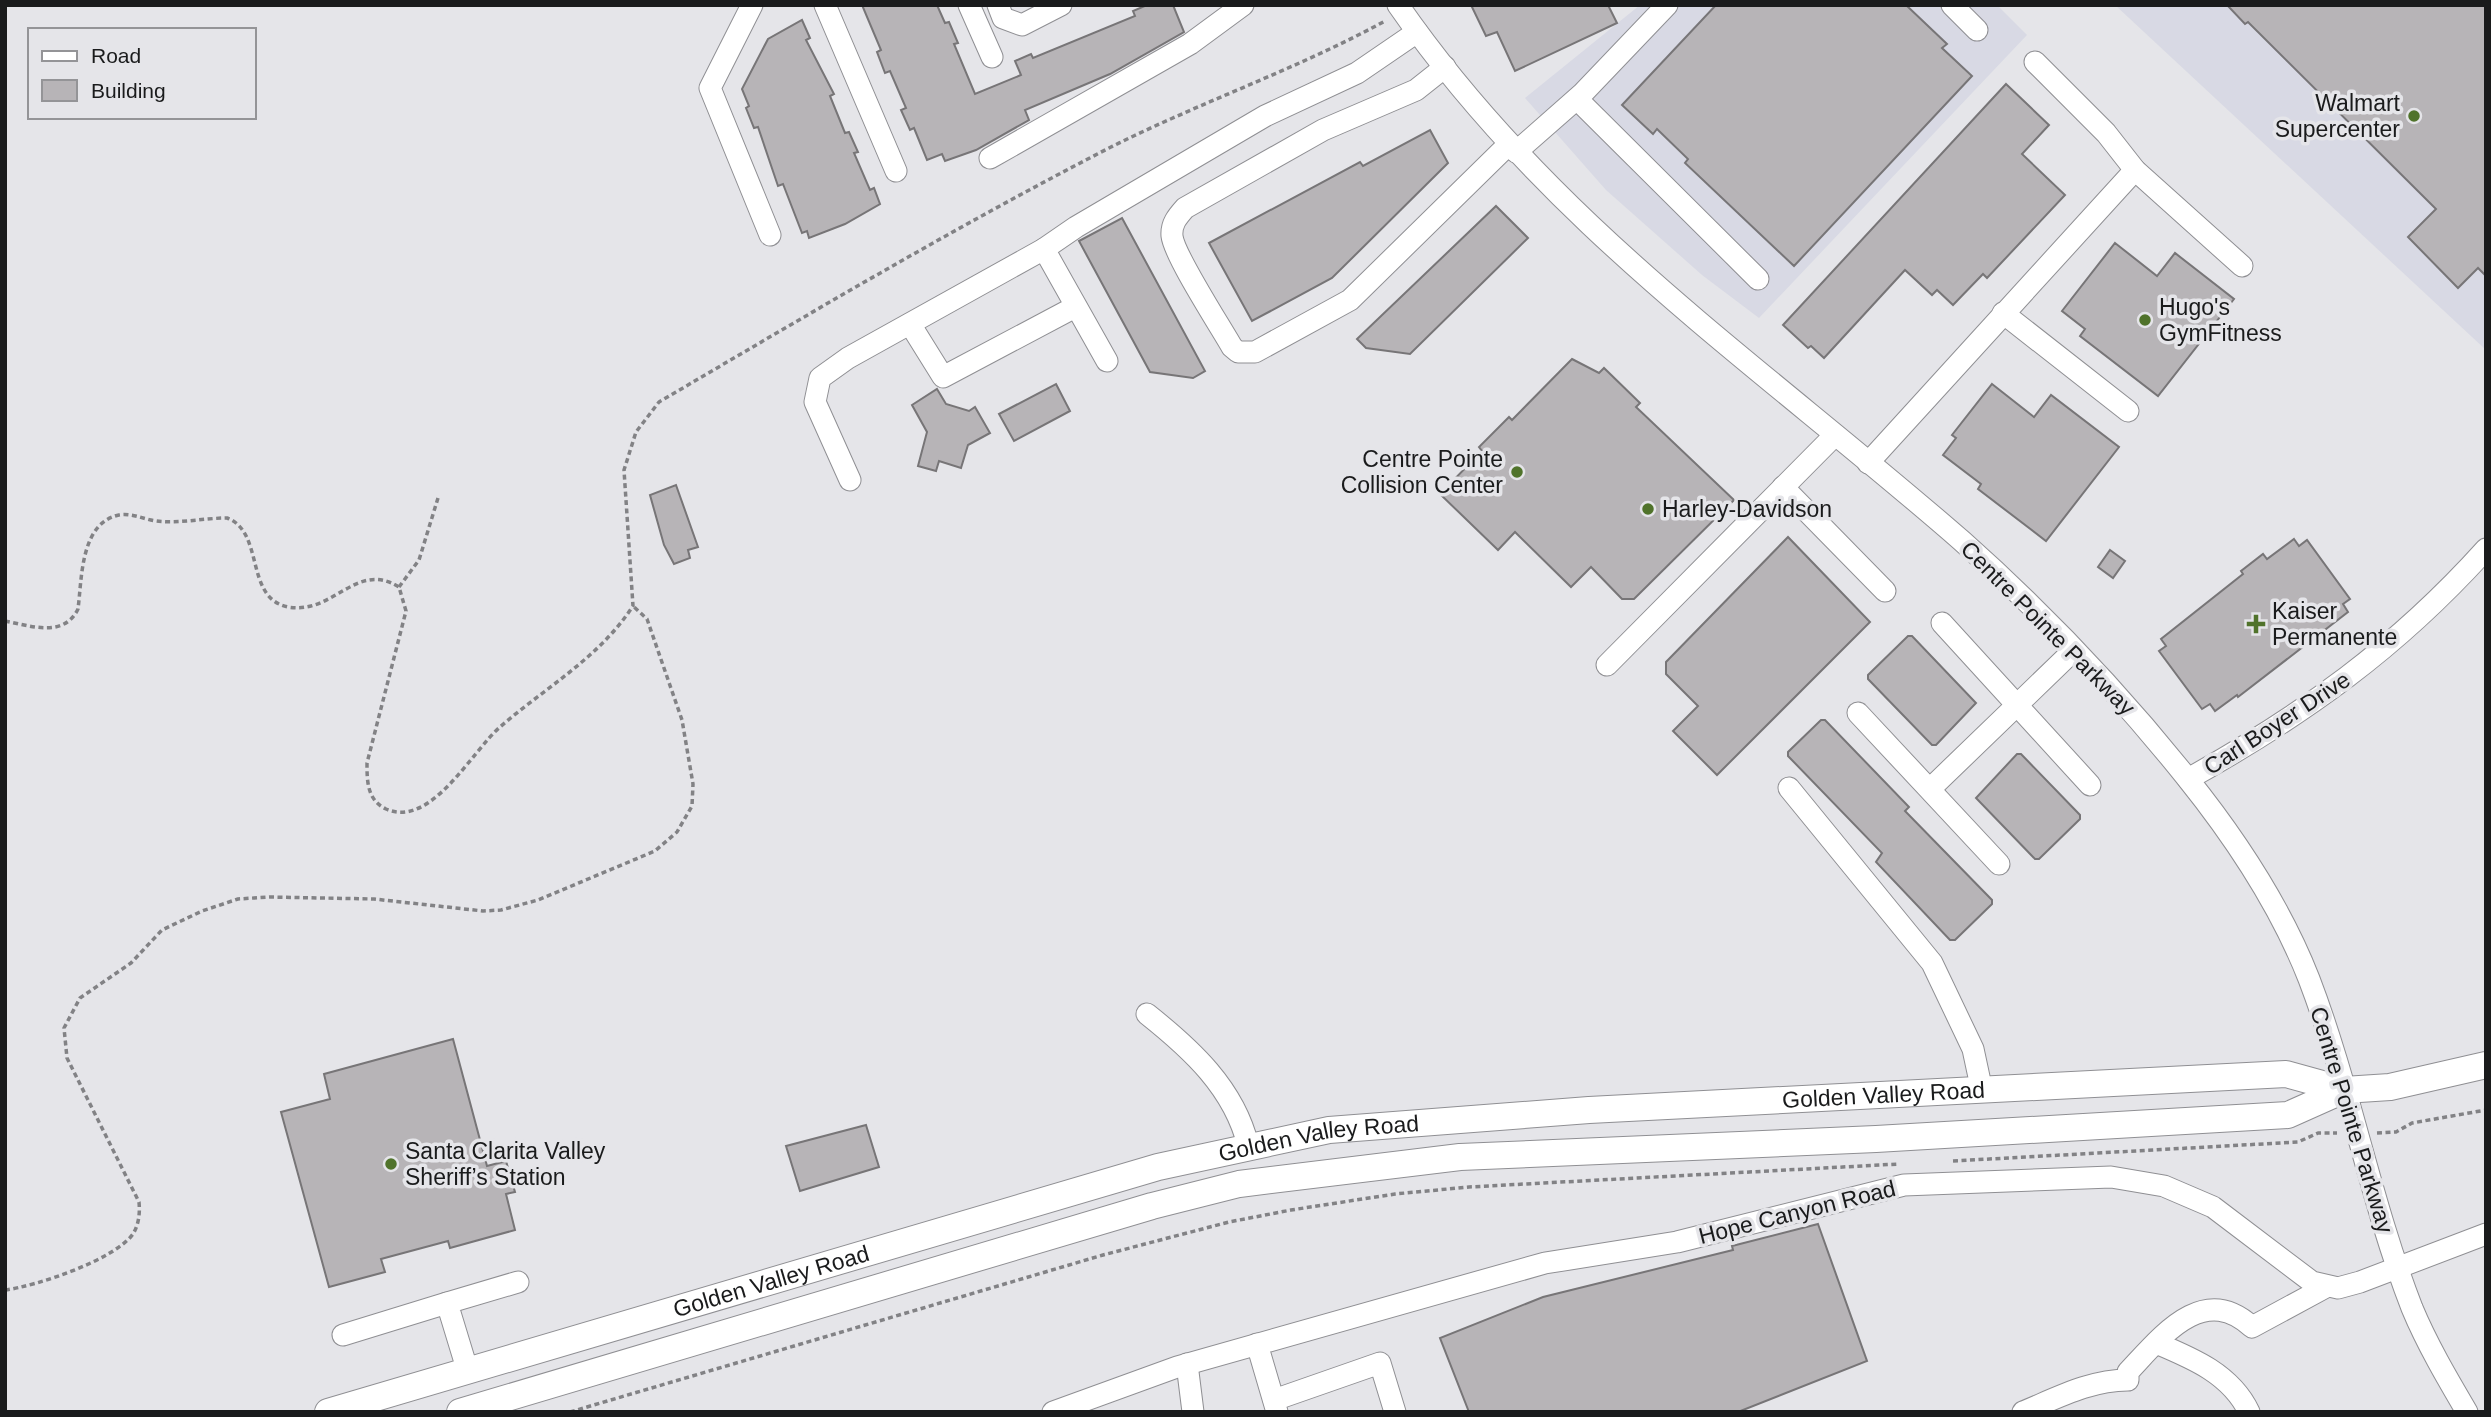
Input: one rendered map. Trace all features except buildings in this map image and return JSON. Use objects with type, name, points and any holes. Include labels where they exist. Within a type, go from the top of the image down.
[{"type":"main road","name":"Golden Valley Road","points":[[328,1412],[794,1277],[958,1224],[1248,1145],[1329,1130],[1589,1110],[2286,1074],[2344,1090],[2390,1087],[2486,1065]]},
{"type":"main road","name":"Golden Valley Road","points":[[460,1412],[1126,1214],[1239,1184],[1460,1157],[1889,1138],[2288,1115],[2344,1090]]},
{"type":"street","points":[[752,5],[710,88],[770,235]]},
{"type":"street","points":[[825,5],[896,171]]},
{"type":"street","points":[[969,5],[992,57]]},
{"type":"street","points":[[998,5],[1003,18],[1022,25],[1061,5]]},
{"type":"street","points":[[990,158],[1190,44],[1243,5]]},
{"type":"street","points":[[1445,67],[1416,90],[1323,130],[1185,208],[1177,216],[1173,223],[1174,246],[1232,347],[1238,352],[1255,352],[1350,300],[1513,148],[1577,99],[1648,13],[1667,5]]},
{"type":"street","points":[[1952,5],[1977,30]]},
{"type":"street","name":"Centre Pointe Parkway","points":[[1403,7],[1417,32],[1513,148],[1623,258],[1964,543],[2074,650],[2188,779],[2243,853],[2290,935],[2316,1000],[2398,1268],[2435,1357],[2467,1412]]},
{"type":"street","points":[[850,480],[815,402],[820,378],[848,358],[1044,250],[1076,228],[1265,116],[1357,73],[1417,32]]},
{"type":"street","points":[[2035,62],[2106,133],[2135,170],[2242,266]]},
{"type":"street","points":[[1577,99],[1758,279]]},
{"type":"street","points":[[1868,463],[2135,170]]},
{"type":"street","points":[[1044,250],[1107,361]]},
{"type":"street","points":[[910,324],[943,377],[1075,307]]},
{"type":"street","points":[[2003,313],[2128,411]]},
{"type":"street","points":[[1607,665],[1835,435]]},
{"type":"street","points":[[1783,487],[1885,591]]},
{"type":"street","name":"Carl Boyer Drive","points":[[2188,779],[2277,728],[2351,676],[2412,626],[2486,550]]},
{"type":"street","points":[[1942,623],[2090,785]]},
{"type":"street","points":[[1930,789],[2074,650]]},
{"type":"street","points":[[1858,713],[1999,864]]},
{"type":"street","points":[[1789,788],[1933,963],[1973,1049],[1982,1091]]},
{"type":"street","points":[[1147,1013],[1184,1044],[1220,1085],[1241,1118],[1248,1145]]},
{"type":"street","name":"Hope Canyon Road","points":[[1052,1412],[1182,1365],[1545,1263],[1677,1242],[1904,1185],[2111,1177],[2164,1186],[2213,1207],[2312,1282],[2326,1287]]},
{"type":"street","points":[[2023,1412],[2082,1387],[2112,1380],[2128,1380],[2128,1372],[2156,1343],[2187,1317],[2214,1308],[2237,1313],[2252,1327],[2326,1287],[2360,1282],[2486,1234]]},
{"type":"street","points":[[343,1335],[518,1282]]},
{"type":"street","points":[[447,1303],[468,1372]]},
{"type":"street","points":[[2156,1343],[2206,1364],[2244,1400],[2249,1412]]},
{"type":"street","points":[[1257,1344],[1276,1406],[1380,1363],[1395,1412]]},
{"type":"street","points":[[1182,1365],[1193,1412]]},
{"type":"path","points":[[399,587],[406,611],[367,763],[366,785],[374,801],[397,811],[422,806],[444,791],[497,729],[589,659],[633,606],[625,470],[636,432],[659,402],[927,243],[1114,146],[1343,44],[1403,7]]},
{"type":"path","points":[[399,587],[419,560],[438,498]]},
{"type":"path","points":[[5,621],[53,628],[73,618],[88,543],[100,527],[117,515],[131,515],[158,522],[227,518],[237,522],[251,547],[257,576],[275,601],[287,607],[324,603],[365,579],[376,577],[399,587]]},
{"type":"path","points":[[5,1290],[19,1288],[91,1262],[120,1246],[137,1226],[139,1202],[73,1070],[65,1048],[64,1028],[80,998],[131,963],[162,930],[202,911],[238,899],[374,899],[483,911],[501,910],[538,900],[655,852],[677,832],[692,806],[693,785],[681,720],[647,619],[633,606]]},
{"type":"path","points":[[1940,1162],[2298,1142],[2318,1133],[2396,1132],[2412,1124],[2486,1110]]},
{"type":"path","points":[[570,1412],[1103,1255],[1279,1212],[1395,1194],[1469,1187],[1913,1163]]},
{"type":"shaded area","points":[[1640,5],[1997,5],[2027,35],[1759,318],[1702,275],[1606,190],[1525,98]]},
{"type":"shaded area","points":[[2115,5],[2486,5],[2486,350]]},
{"type":"place","name":"Walmart Supercenter","points":[[2414,116]]},
{"type":"place","name":"Hugo's GymFitness","points":[[2145,320]]},
{"type":"place","name":"Centre Pointe Collision Center","points":[[1517,472]]},
{"type":"place","name":"Harley-Davidson","points":[[1648,509]]},
{"type":"place","name":"Kaiser Permanente","points":[[2256,624]]},
{"type":"place","name":"Santa Clarita Valley Sheriff’s Station","points":[[391,1164]]}]
